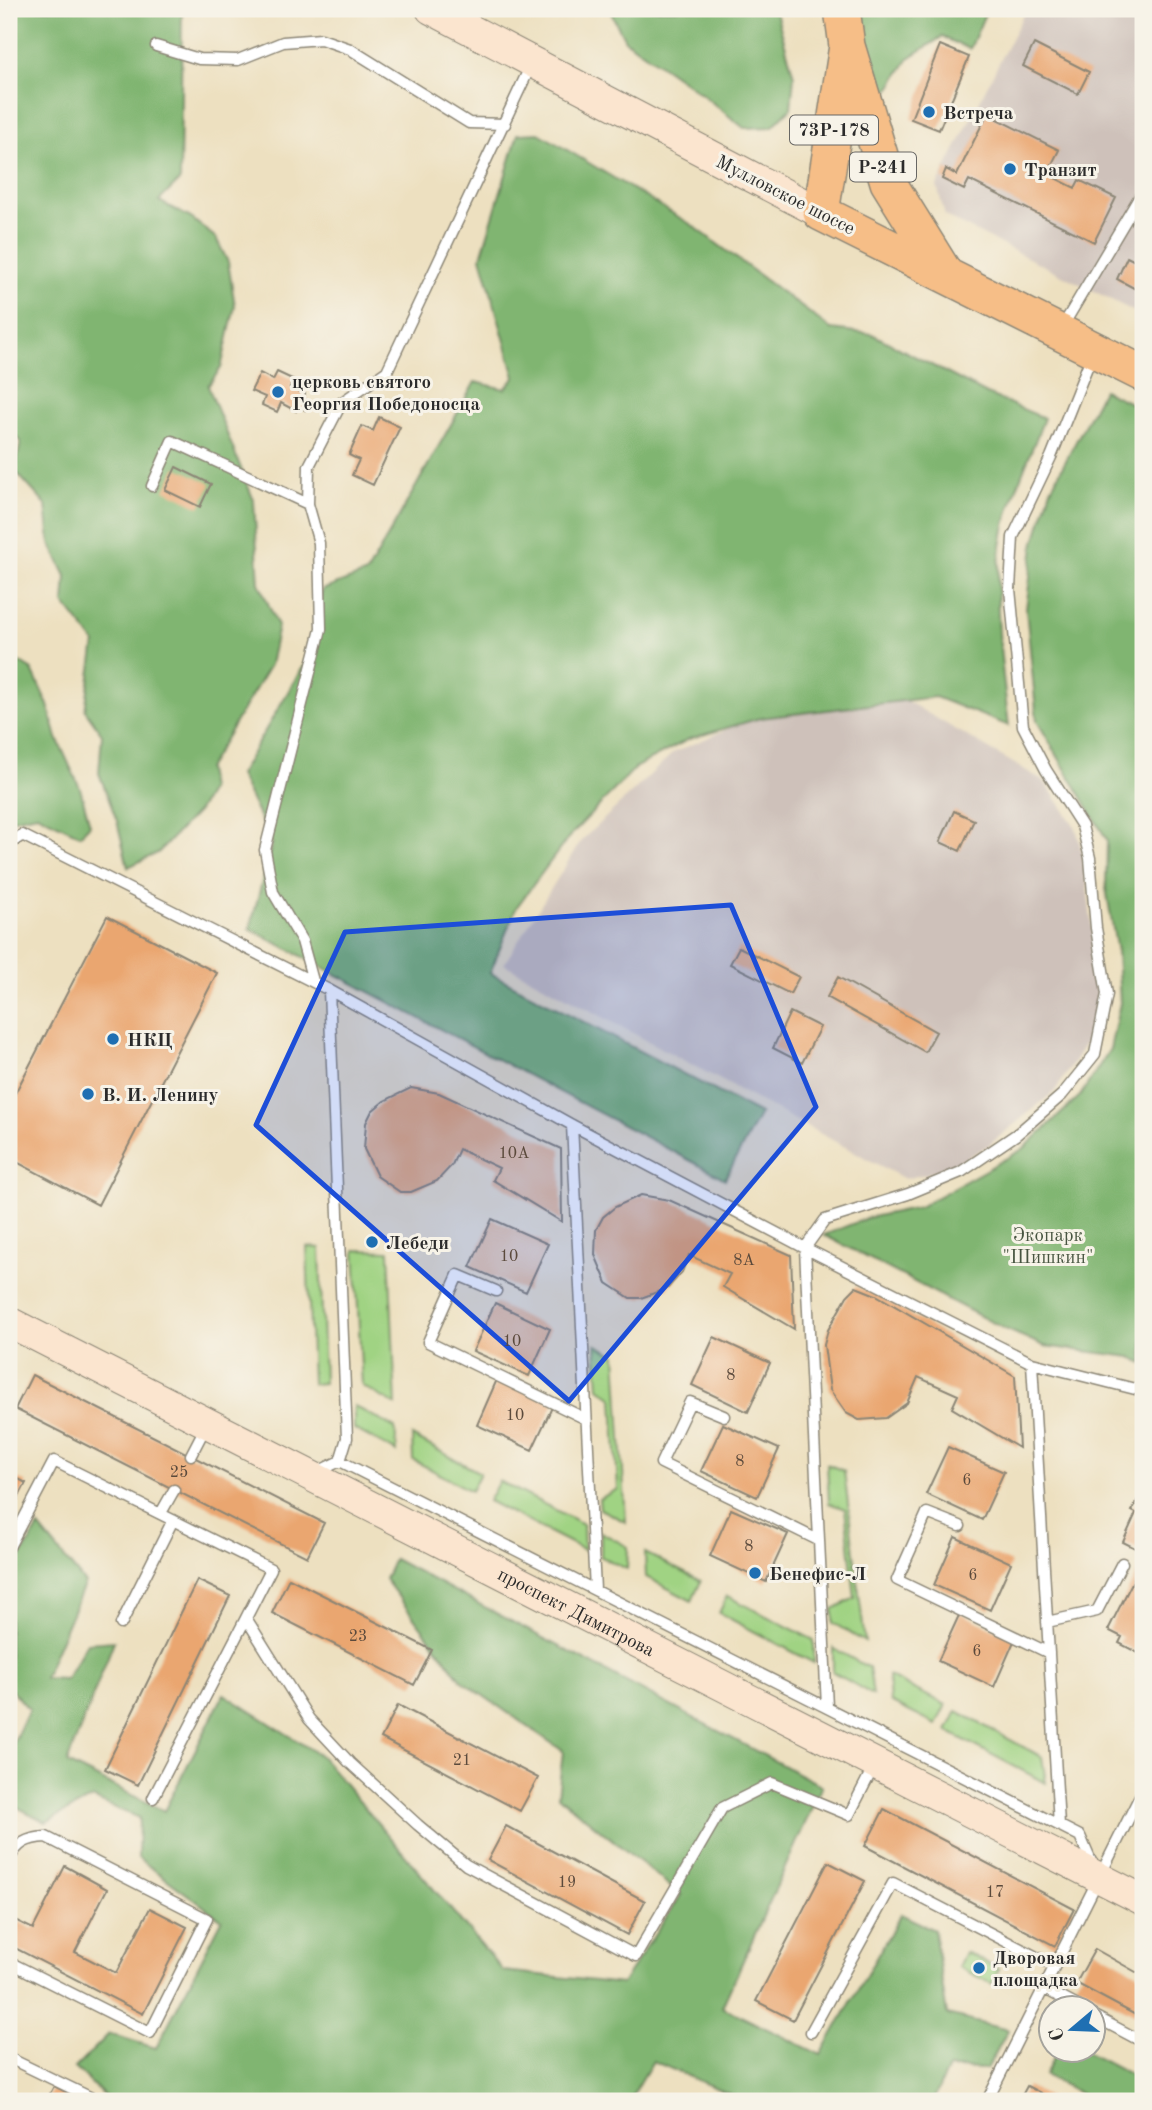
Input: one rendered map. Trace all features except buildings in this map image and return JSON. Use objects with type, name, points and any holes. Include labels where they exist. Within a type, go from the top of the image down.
[{"type":"highway","name":"Р-241","points":[[842,9],[846,47],[888,182],[946,274]]},
{"type":"highway","name":"73Р-178","points":[[821,213],[846,47]]},
{"type":"highway","name":"Мулловское шоссе","points":[[821,213],[1143,374]]},
{"type":"main road","name":"Мулловское шоссе","points":[[431,9],[821,213]]},
{"type":"main road","name":"проспект Димитрова","points":[[9,1322],[1143,1900]]},
{"type":"lane","points":[[156,47],[199,59],[238,60],[283,42],[321,39],[350,49],[469,123],[505,124]]},
{"type":"lane","points":[[313,981],[302,941],[273,892],[265,850],[321,629],[319,542],[308,504],[309,466],[342,402],[387,371],[532,63]]},
{"type":"lane","points":[[1059,332],[1143,191]]},
{"type":"lane","points":[[827,1707],[805,1248],[825,1220],[908,1194],[961,1172],[1017,1134],[1062,1095],[1095,1054],[1107,994],[1096,928],[1090,858],[1082,826],[1046,770],[1023,726],[1010,589],[1013,537],[1051,457],[1094,349]]},
{"type":"lane","points":[[152,486],[172,441],[308,504]]},
{"type":"lane","points":[[9,845],[22,835],[313,981],[572,1125],[805,1248],[1032,1363],[1143,1391]]},
{"type":"lane","points":[[309,1476],[340,1461],[347,1438],[329,990]]},
{"type":"lane","points":[[572,1125],[595,1590]]},
{"type":"lane","points":[[496,1291],[458,1275],[428,1342],[586,1419]]},
{"type":"lane","points":[[1032,1363],[1059,1825]]},
{"type":"lane","points":[[723,1416],[690,1402],[661,1463],[818,1540]]},
{"type":"lane","points":[[191,1455],[207,1424]]},
{"type":"lane","points":[[9,1547],[54,1461],[271,1569],[153,1798]]},
{"type":"lane","points":[[340,1461],[1080,1836],[1098,1878]]},
{"type":"lane","points":[[161,1513],[174,1490]]},
{"type":"lane","points":[[960,1526],[927,1513],[897,1580],[1049,1653]]},
{"type":"lane","points":[[121,1624],[173,1520]]},
{"type":"lane","points":[[1047,1622],[1097,1611],[1122,1563]]},
{"type":"lane","points":[[246,1618],[309,1719],[350,1763],[418,1825],[466,1865],[636,1956],[722,1808],[772,1783],[849,1815],[875,1764]]},
{"type":"lane","points":[[986,2101],[1143,1790]]},
{"type":"lane","points":[[9,1860],[13,1851],[28,1838],[46,1837],[207,1919],[150,2033],[9,1962]]},
{"type":"lane","points":[[811,2032],[893,1883],[1054,1966]]},
{"type":"lane","points":[[1043,1988],[1054,1994]]},
{"type":"lane","points":[[1106,2022],[1143,2042]]},
{"type":"lane","points":[[9,2058],[98,2101]]},
{"type":"highlighted area","points":[[731,905],[816,1107],[569,1401],[256,1125],[345,932]]},
{"type":"shaded area","points":[[1026,9],[1143,9],[1143,316],[945,216],[937,186]]},
{"type":"shaded area","points":[[857,672],[1044,781],[1076,828],[1085,866],[1099,994],[1092,1033],[1055,1091],[989,1145],[949,1168],[905,1179],[504,964],[581,841],[673,753]]},
{"type":"green space","points":[[9,9],[182,9],[180,180],[159,201],[191,218],[216,238],[228,262],[235,306],[221,368],[208,386],[254,501],[259,583],[278,626],[270,665],[207,769],[210,790],[198,811],[158,853],[128,867],[117,821],[99,773],[102,734],[85,710],[95,643],[64,603],[66,576],[50,543],[46,505],[15,471],[21,441],[9,431]]},
{"type":"green space","points":[[609,9],[775,9],[794,76],[791,108],[772,127],[744,128],[699,92],[625,40]]},
{"type":"green space","points":[[854,9],[987,9],[970,49],[942,37],[909,58],[880,104]]},
{"type":"green space","points":[[539,133],[692,225],[831,329],[872,334],[987,394],[1044,418],[1012,501],[1000,553],[999,627],[1009,726],[935,697],[760,718],[689,739],[636,767],[568,838],[516,908],[490,973],[760,1114],[725,1179],[250,929],[272,843],[239,775],[311,653],[322,590],[367,573],[475,382],[505,389],[515,377],[481,257],[518,134]]},
{"type":"green space","name":"Экопарк \"Шишкин\"","points":[[1103,390],[1143,409],[1143,1363],[1131,1357],[1044,1346],[1003,1328],[824,1235],[867,1218],[919,1207],[1023,1149],[1080,1096],[1110,1049],[1120,1003],[1117,952],[1106,888],[1107,840],[1037,721],[1026,609],[1034,545],[1051,489]]},
{"type":"green space","points":[[9,656],[32,670],[48,705],[57,738],[80,788],[90,825],[80,835],[37,814],[9,820]]},
{"type":"green space","points":[[307,1247],[320,1248],[324,1383],[312,1384]]},
{"type":"green space","points":[[355,1250],[389,1251],[396,1405],[362,1386]]},
{"type":"green space","points":[[596,1345],[616,1355],[626,1522],[600,1509],[599,1499],[618,1489],[613,1398],[599,1388]]},
{"type":"green space","points":[[354,1406],[395,1428],[397,1452],[354,1429]]},
{"type":"green space","points":[[412,1436],[480,1473],[471,1491],[413,1460]]},
{"type":"green space","points":[[827,1464],[844,1471],[865,1642],[833,1623],[833,1609],[855,1598],[845,1509],[829,1503]]},
{"type":"green space","points":[[499,1481],[583,1524],[584,1550],[488,1501]]},
{"type":"green space","points":[[39,1527],[85,1583],[44,1678],[66,1679],[87,1643],[114,1641],[67,1763],[164,1811],[224,1694],[321,1756],[503,1971],[622,1984],[681,1895],[558,1796],[563,1751],[462,1681],[385,1579],[394,1559],[822,1786],[722,2007],[821,2055],[901,1914],[934,1930],[947,2015],[1008,2030],[987,2069],[948,2068],[933,2101],[746,2101],[653,2061],[629,2101],[110,2101],[75,2068],[109,2034],[156,2048],[222,1920],[138,1858],[139,1818],[92,1798],[46,1822],[9,1803],[9,1752],[29,1709],[9,1688],[9,1575]]},
{"type":"green space","points":[[601,1532],[628,1547],[627,1569],[601,1557]]},
{"type":"green space","points":[[645,1553],[701,1581],[692,1601],[646,1577]]},
{"type":"green space","points":[[727,1596],[814,1640],[814,1663],[719,1613]]},
{"type":"green space","points":[[833,1648],[869,1668],[873,1695],[833,1672]]},
{"type":"green space","points":[[888,1676],[946,1705],[936,1725],[890,1702]]},
{"type":"green space","points":[[957,1711],[1042,1757],[1046,1783],[947,1731]]},
{"type":"green space","name":"Дворовая площадка","points":[[965,1952],[999,1969],[992,1984],[958,1967]]},
{"type":"green space","points":[[1106,2062],[1143,2081],[1143,2101],[1095,2101],[1045,2075],[1050,2064],[1106,2064]]},
{"type":"place","name":"Встреча","points":[[929,112]]},
{"type":"place","name":"Транзит","points":[[1010,169]]},
{"type":"place","name":"церковь святого Георгия Победоносца","points":[[278,392]]},
{"type":"place","name":"НКЦ","points":[[113,1039]]},
{"type":"place","name":"В. И. Ленину","points":[[88,1094]]},
{"type":"place","name":"Лебеди","points":[[372,1242]]},
{"type":"place","name":"Бенефис-Л","points":[[755,1573]]},
{"type":"place","name":"Дворовая площадка","points":[[979,1968]]}]
